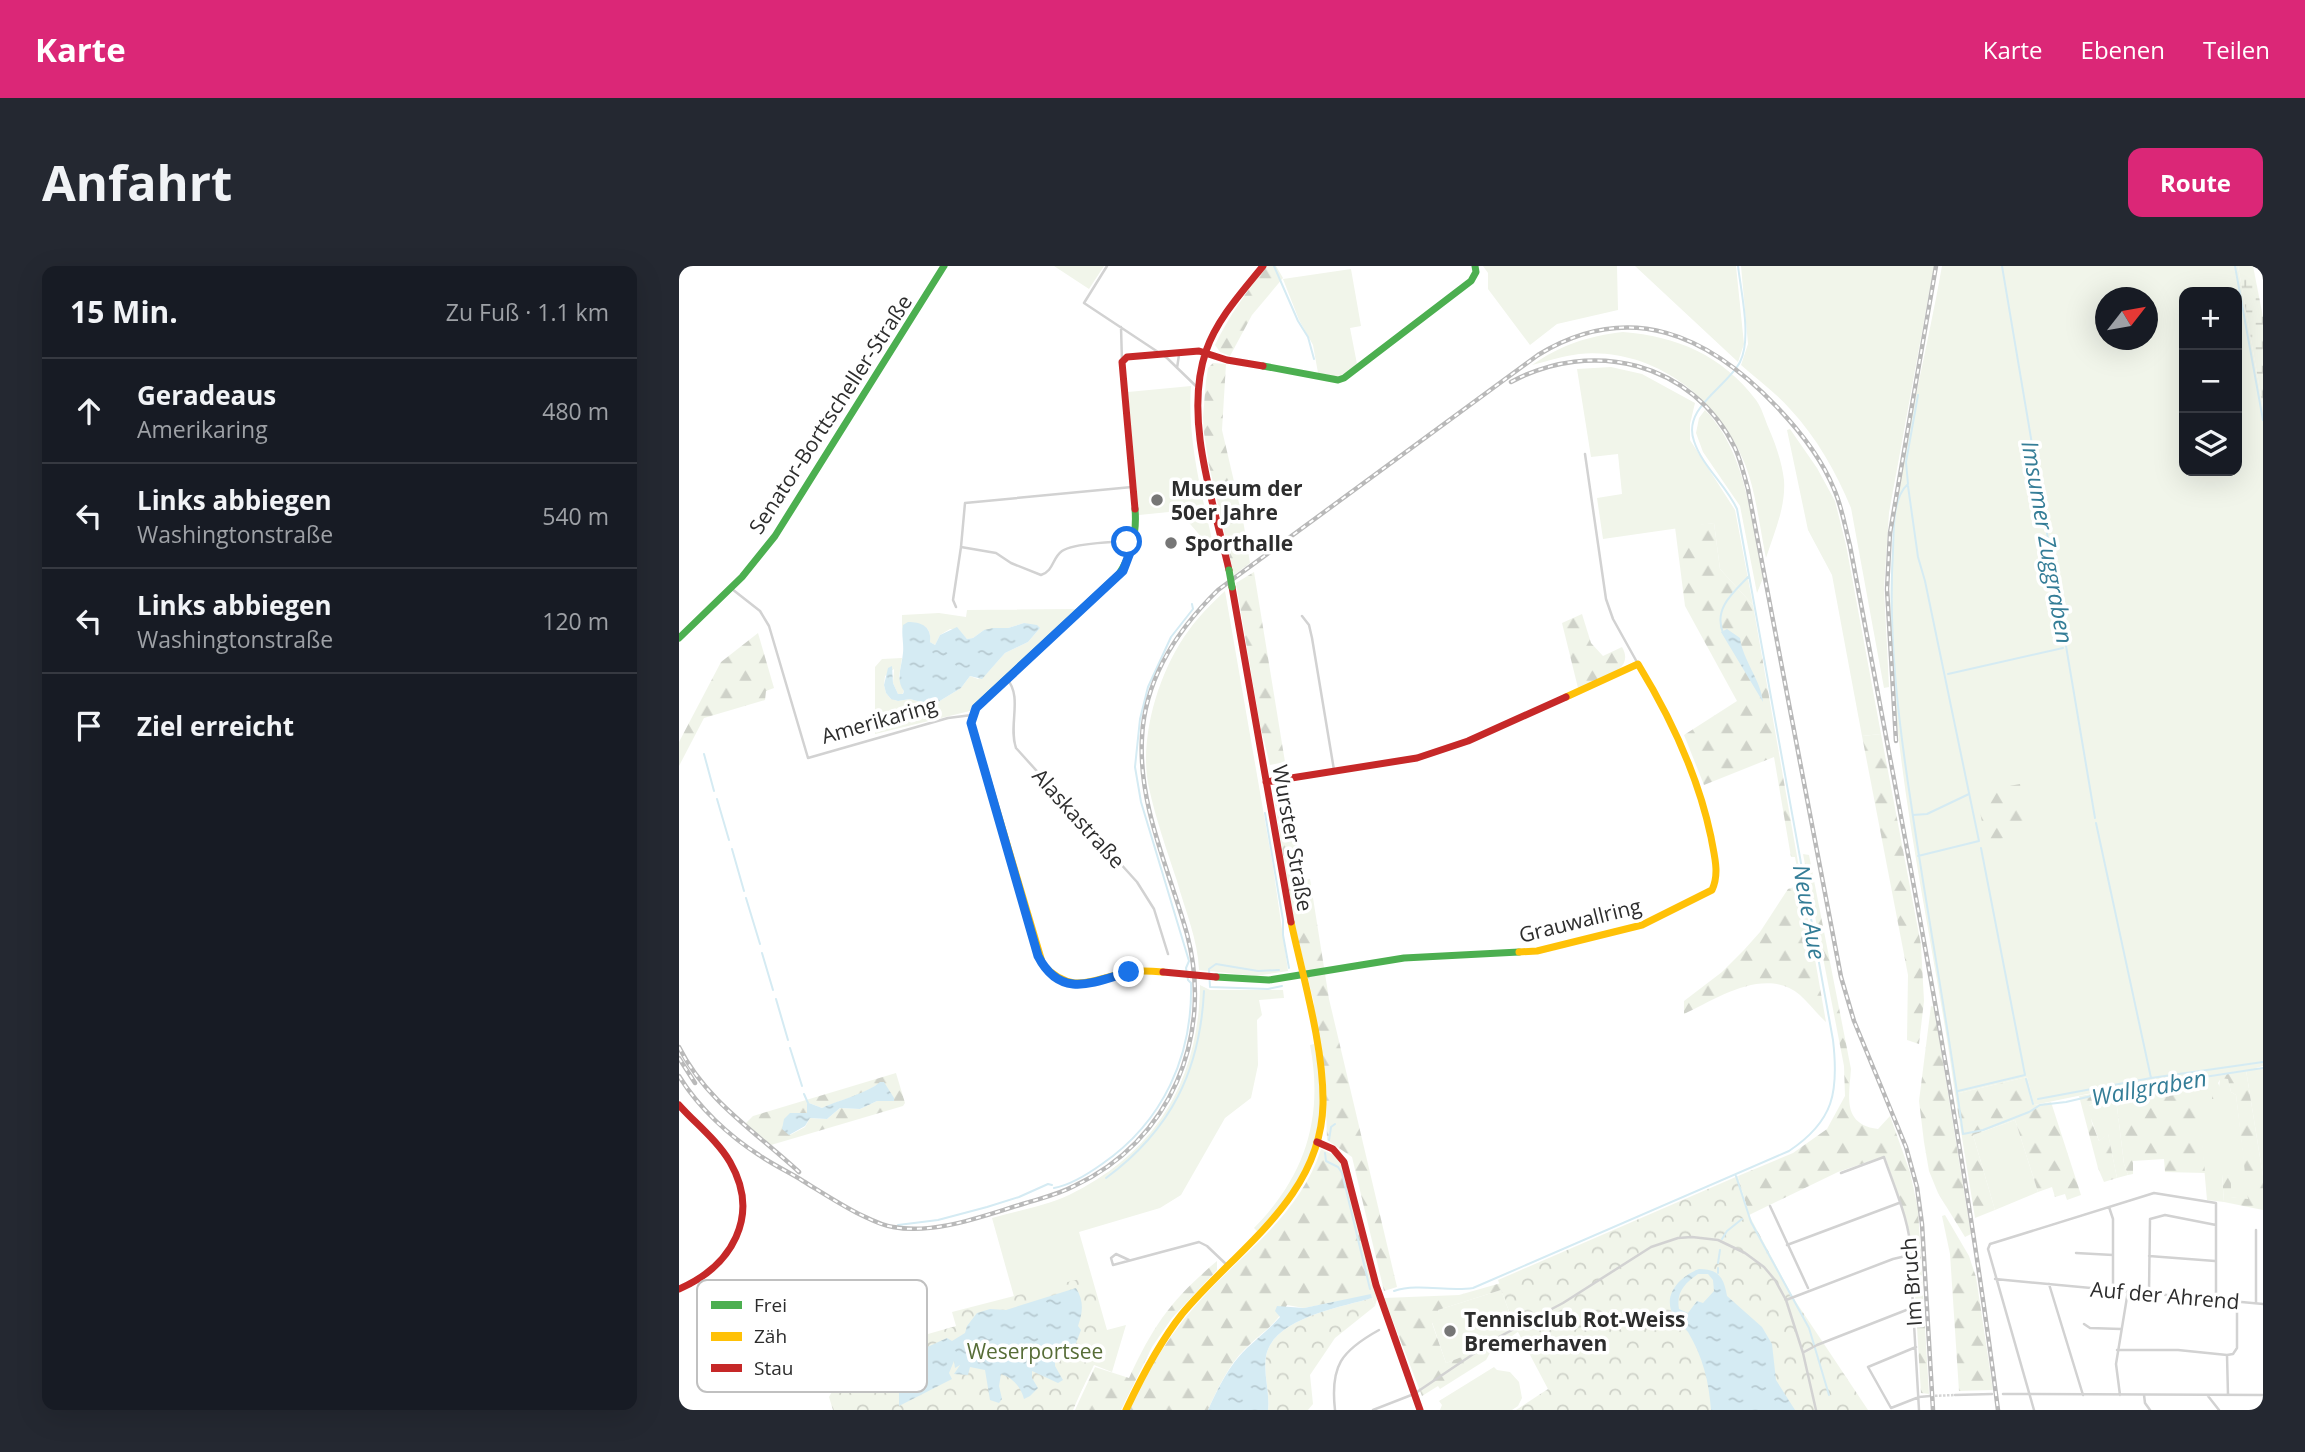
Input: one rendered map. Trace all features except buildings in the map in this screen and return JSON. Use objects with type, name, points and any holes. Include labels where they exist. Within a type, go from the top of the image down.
[{"type":"street","name":"Senator-Borttscheller-Straße","points":[[680,637],[742,577],[775,536],[944,266]]},
{"type":"street","points":[[1107,266],[1084,303],[1160,354],[1199,388]]},
{"type":"street","name":"Wurster Straße","points":[[1126,1410],[1149,1362],[1164,1339],[1194,1301],[1276,1219],[1293,1197],[1307,1173],[1317,1142],[1322,1109],[1323,1076],[1200,425],[1199,388],[1206,352],[1227,311],[1263,266]]},
{"type":"street","points":[[1122,362],[1127,358],[1199,351],[1227,360],[1338,380],[1471,281],[1476,272],[1475,266]]},
{"type":"street","points":[[1121,327],[1136,525],[1134,542],[1123,571],[1113,582],[976,708],[972,715],[972,731],[1043,965],[1057,979],[1081,985],[1129,972],[1163,972],[1269,981],[1302,974]]},
{"type":"street","points":[[1177,368],[1177,360],[1182,353]]},
{"type":"street","points":[[1266,782],[1417,758],[1454,747],[1638,664],[1613,620],[1606,598],[1584,454]]},
{"type":"street","points":[[956,607],[953,600],[961,547],[963,507],[970,501],[1133,487]]},
{"type":"street","points":[[961,547],[996,553],[1038,575],[1045,574],[1059,554],[1069,547],[1134,542]]},
{"type":"street","points":[[741,596],[739,586],[742,577]]},
{"type":"street","points":[[731,588],[741,596]]},
{"type":"street","name":"Amerikaring","points":[[741,596],[759,611],[768,626],[808,758],[948,718],[972,715]]},
{"type":"street","points":[[1302,616],[1309,625],[1312,638],[1334,771]]},
{"type":"street","name":"Grauwallring","points":[[1302,974],[1404,958],[1538,951],[1642,925],[1712,890],[1717,879],[1716,872],[1692,766],[1675,725],[1638,664]]},
{"type":"street","name":"Alaskastraße","points":[[1007,679],[1014,693],[1012,734],[1016,748],[1137,882],[1154,909],[1168,954]]},
{"type":"street","points":[[679,1105],[721,1149],[737,1173],[743,1200],[733,1247],[722,1261],[700,1280]]},
{"type":"street","points":[[1317,1142],[1339,1154],[1347,1169],[1376,1285],[1420,1410]]},
{"type":"street","name":"Im Bruch","points":[[1841,1173],[1884,1157],[1911,1245],[1919,1410]]},
{"type":"street","points":[[2034,1410],[1995,1279],[1988,1246],[2154,1193],[2216,1203],[2216,1299]]},
{"type":"street","points":[[1787,1245],[1899,1203]]},
{"type":"street","points":[[1770,1206],[1809,1290]]},
{"type":"street","points":[[2109,1207],[2113,1219],[2113,1290]]},
{"type":"street","points":[[2148,1293],[2149,1224],[2153,1218],[2165,1214],[2216,1225]]},
{"type":"street","points":[[2256,1230],[2256,1303]]},
{"type":"street","points":[[1373,1410],[1414,1394],[1497,1338],[1563,1303],[1638,1254],[1678,1238],[1709,1238],[1745,1253],[1769,1272],[1790,1298],[1816,1410]]},
{"type":"street","points":[[1129,1260],[1116,1255],[1111,1258],[1113,1265],[1199,1242],[1228,1266]]},
{"type":"street","points":[[2076,1253],[2113,1255]]},
{"type":"street","points":[[1790,1298],[1910,1255]]},
{"type":"street","points":[[2149,1256],[2216,1261]]},
{"type":"street","name":"Auf der Ahrend","points":[[1995,1279],[2263,1304]]},
{"type":"street","points":[[679,1289],[697,1281]]},
{"type":"street","points":[[2049,1284],[2083,1395]]},
{"type":"street","points":[[2120,1395],[2117,1350],[2128,1291]]},
{"type":"street","points":[[2117,1350],[2178,1350],[2233,1354],[2237,1348],[2237,1301]]},
{"type":"street","points":[[1803,1353],[1914,1307]]},
{"type":"street","points":[[2084,1324],[2090,1328],[2121,1329]]},
{"type":"street","points":[[1335,1410],[1333,1382],[1341,1360],[1358,1343],[1379,1330]]},
{"type":"street","points":[[1916,1347],[1868,1367],[1891,1408],[1919,1397],[1930,1396]]},
{"type":"street","points":[[2227,1355],[2228,1395]]},
{"type":"street","points":[[1955,1395],[1992,1394]]},
{"type":"street","points":[[2003,1394],[2263,1395]]},
{"type":"street","points":[[2144,1395],[2145,1404],[2150,1410]]},
{"type":"street","points":[[2208,1395],[2218,1410]]},
{"type":"green space","points":[[1054,266],[1104,266],[1089,289]]},
{"type":"green space","points":[[1267,266],[1276,266],[1283,278],[1252,315],[1230,356],[1220,352],[1215,345],[1220,334]]},
{"type":"green space","points":[[1483,266],[1617,266],[1618,310],[1557,324],[1530,345],[1488,289],[1488,273]]},
{"type":"green space","points":[[1635,266],[1736,266],[1744,344],[1738,362]]},
{"type":"green space","points":[[1741,266],[1934,266],[1889,513],[1884,588],[1889,687],[1884,688],[1851,508],[1825,456],[1800,420],[1779,397],[1741,365],[1748,344]]},
{"type":"green space","points":[[1942,266],[2238,266],[2242,287],[2179,287],[2179,476],[2242,476],[2242,289],[2263,407],[2263,1066],[2256,1068],[2263,1068],[2263,1176],[2246,1070],[2212,1075],[2219,1089],[2220,1078],[2228,1078],[2231,1092],[2236,1095],[2249,1200],[2231,1197],[2230,1176],[2222,1175],[2224,1202],[2207,1200],[2196,1077],[2034,1105],[2027,1077],[1955,1094],[1912,835],[1895,704],[1891,574],[1898,496]]},
{"type":"green space","points":[[2238,266],[2253,266],[2263,317],[2263,407],[2242,287]]},
{"type":"green space","points":[[1351,269],[1361,326],[1350,328],[1357,364],[1339,376],[1329,377],[1318,373],[1313,345],[1299,320],[1283,279]]},
{"type":"green space","points":[[1623,332],[1662,338],[1697,351],[1729,371],[1758,403],[1776,448],[1784,480],[1781,510],[1766,558],[1755,498],[1745,464],[1719,418],[1701,398],[1657,368],[1633,359],[1606,354],[1579,354],[1532,365],[1575,342]]},
{"type":"green space","points":[[1213,363],[1226,364],[1222,430],[1250,563],[1234,575],[1204,433],[1206,381],[1208,368]]},
{"type":"green space","points":[[1611,367],[1642,374],[1695,403],[1690,424],[1690,440],[1735,510],[1753,605],[1720,569],[1714,523],[1603,539],[1597,498],[1622,494],[1618,454],[1591,457],[1577,369]]},
{"type":"green space","points":[[1191,386],[1194,449],[1215,553],[1179,511],[1139,515],[1128,392]]},
{"type":"green space","points":[[1705,410],[1719,427],[1739,467],[1763,578],[1757,593],[1740,506],[1703,452],[1696,433],[1699,418]]},
{"type":"green space","points":[[1790,429],[1817,468],[1835,501],[1846,545],[1881,734],[1862,736],[1832,575],[1808,530],[1787,430]]},
{"type":"green space","points":[[1714,523],[1720,569],[1753,605],[1826,1022],[1800,995],[1772,983],[1757,984],[1726,993],[1684,1014],[1684,1001],[1722,972],[1744,950],[1760,932],[1788,889],[1800,885],[1795,857],[1791,857],[1774,757],[1704,785],[1684,735],[1737,701],[1685,606],[1675,527]]},
{"type":"green space","points":[[1254,572],[1285,762],[1270,765],[1260,725],[1236,583]]},
{"type":"green space","points":[[1225,591],[1273,867],[1288,971],[1256,976],[1199,970],[1194,936],[1155,812],[1146,769],[1149,727],[1160,685],[1178,646],[1193,625]]},
{"type":"green space","points":[[1078,609],[970,711],[875,734],[875,667],[882,659],[902,658],[899,677],[904,691],[902,695],[898,694],[893,683],[894,669],[885,676],[886,693],[891,699],[910,699],[928,704],[938,702],[961,688],[970,676],[978,679],[1005,653],[1028,642],[1040,628],[1024,623],[1008,628],[984,630],[967,639],[959,630],[950,629],[940,635],[935,645],[930,642],[929,631],[923,626],[903,625],[902,631],[902,615],[939,613],[966,617],[967,610]]},
{"type":"green space","points":[[1582,614],[1591,643],[1603,656],[1622,647],[1625,656],[1624,663],[1612,674],[1578,688],[1562,623]]},
{"type":"green space","points":[[758,633],[774,688],[766,691],[765,700],[704,718],[679,766],[679,742],[721,662]]},
{"type":"green space","points":[[1881,734],[1921,945],[1924,1001],[1919,1044],[1907,1040],[1908,975],[1862,736]]},
{"type":"green space","points":[[1288,782],[1304,880],[1310,879],[1329,999],[1397,1287],[1384,1291],[1352,1157],[1327,1140],[1325,1074],[1314,1021],[1314,1003],[1295,927],[1273,792],[1276,787]]},
{"type":"green space","points":[[2020,784],[2029,833],[1986,842],[1976,792]]},
{"type":"green space","points":[[1803,854],[1809,855],[1851,1069],[1850,1108],[1858,1121],[1878,1129],[1890,1116],[1910,1172],[1918,1209],[1929,1394],[1921,1393],[1912,1245],[1885,1156],[1838,1172],[1749,1215],[1738,1176],[1793,1153],[1827,1129],[1845,1096],[1844,1066]]},
{"type":"green space","points":[[1200,985],[1210,990],[1283,990],[1284,998],[1259,1000],[1262,1015],[1257,1020],[1258,1065],[1251,1098],[1225,1118],[1181,1195],[1160,1208],[1079,1232],[1107,1330],[1126,1325],[1112,1372],[1094,1365],[1072,1410],[927,1368],[927,1354],[957,1328],[1015,1300],[992,1218],[1069,1195],[1100,1178],[1126,1158],[1167,1110],[1181,1082],[1198,1020]]},
{"type":"green space","points":[[1931,1006],[1934,1007],[1971,1234],[1965,1237],[1938,1193],[1929,1171],[1924,1142],[1919,1101]]},
{"type":"green space","points":[[1314,1044],[1320,1099],[1313,1146],[1292,1189],[1258,1232],[1254,1228],[1286,1188],[1306,1144],[1314,1097],[1310,1045]]},
{"type":"green space","points":[[2246,1070],[2263,1176],[2263,1210],[2224,1202],[2222,1174],[2231,1176],[2231,1197],[2248,1199],[2236,1095],[2231,1092],[2228,1079],[2221,1078],[2218,1083],[2223,1094],[2220,1098],[2212,1099],[2212,1075]]},
{"type":"green space","points":[[896,1073],[905,1103],[903,1106],[771,1145],[745,1124],[753,1116]],"holes":[[[878,1084],[894,1101],[877,1101],[860,1109],[840,1108],[827,1119],[810,1118],[805,1127],[790,1135],[797,1113],[807,1113],[809,1103],[822,1108],[858,1095]]]},
{"type":"green space","points":[[2027,1077],[2034,1105],[2051,1102],[2081,1195],[2067,1200],[2065,1194],[2055,1197],[2052,1187],[2038,1192],[2015,1120],[1973,1135],[1995,1210],[1975,1218],[1955,1094]]},
{"type":"green space","points":[[2197,1077],[2205,1173],[2165,1172],[2164,1159],[2133,1161],[2133,1174],[2128,1175],[2124,1164],[2117,1107],[2114,1102],[2096,1102],[2089,1106],[2092,1123],[2099,1141],[2108,1133],[2117,1178],[2104,1182],[2079,1096]]},
{"type":"green space","points":[[2114,1102],[2128,1175],[2117,1178],[2108,1134],[2099,1141],[2089,1113],[2089,1106]]},
{"type":"green space","points":[[2015,1120],[2038,1192],[1995,1210],[1973,1135]]},
{"type":"green space","points":[[1321,1149],[1338,1157],[1346,1172],[1377,1299],[1375,1306],[1371,1295],[1304,1308],[1287,1305],[1273,1324],[1233,1363],[1208,1410],[1129,1410],[1172,1335],[1194,1307],[1287,1210],[1301,1192]]},
{"type":"green space","points":[[1738,1176],[1749,1215],[1794,1299],[1868,1410],[1516,1410],[1548,1389],[1518,1332],[1498,1280]]},
{"type":"green space","points":[[1945,1215],[1969,1256],[1976,1277],[1993,1390],[1959,1391],[1950,1254],[1942,1216]]},
{"type":"green space","points":[[1217,1261],[1217,1270],[1172,1318],[1152,1347],[1121,1410],[1075,1410],[1095,1367],[1129,1378],[1165,1314]]},
{"type":"green space","name":"Weserportsee","points":[[1091,1276],[1105,1336],[1073,1410],[833,1410],[829,1397],[832,1392],[927,1392],[927,1334],[956,1326],[952,1312]]},
{"type":"green space","points":[[1501,1283],[1549,1390],[1519,1331],[1491,1351],[1486,1360],[1440,1389],[1438,1386],[1422,1396],[1384,1298],[1459,1295]],"holes":[[[1501,1290],[1513,1322],[1492,1330],[1494,1336],[1466,1346],[1464,1356],[1446,1363],[1432,1323],[1441,1319],[1438,1310]]]},
{"type":"green space","name":"Tennisclub Rot-Weiss Bremerhaven","points":[[1501,1290],[1513,1322],[1493,1330],[1495,1336],[1473,1345],[1464,1356],[1446,1363],[1432,1322],[1440,1319],[1438,1310]]},
{"type":"green space","points":[[1372,1298],[1375,1306],[1335,1338],[1310,1375],[1313,1404],[1308,1410],[1268,1410],[1266,1356],[1271,1343],[1281,1332],[1310,1316]]},
{"type":"green space","points":[[1494,1367],[1510,1372],[1519,1382],[1522,1398],[1518,1406],[1512,1410],[1440,1410],[1442,1405],[1439,1401]]},
{"type":"water","points":[[908,622],[925,626],[930,642],[935,645],[940,635],[957,627],[967,639],[984,630],[1008,628],[1024,623],[1040,628],[1028,642],[1005,653],[982,679],[970,676],[961,688],[938,702],[928,704],[910,699],[891,699],[884,685],[888,668],[892,666],[893,683],[898,694],[903,694],[899,678],[903,653],[902,628]]},
{"type":"water","points":[[1727,629],[1740,638],[1763,702],[1721,632]]},
{"type":"water","points":[[884,1082],[894,1101],[877,1101],[860,1109],[840,1108],[827,1119],[810,1118],[805,1126],[789,1135],[782,1129],[784,1119],[790,1113],[807,1113],[809,1103],[822,1108],[861,1093]]},
{"type":"water","points":[[1706,1269],[1719,1275],[1727,1296],[1762,1327],[1772,1344],[1776,1380],[1795,1410],[1711,1410],[1701,1360],[1688,1332],[1672,1313],[1670,1303],[1673,1290],[1693,1272]],"holes":[[[1698,1274],[1708,1274],[1713,1280],[1714,1291],[1703,1303],[1697,1301],[1688,1313],[1679,1309],[1680,1293],[1685,1285]]]},
{"type":"water","name":"Weserportsee","points":[[1076,1288],[1082,1311],[1078,1326],[1081,1330],[1073,1351],[1050,1345],[1055,1366],[1063,1380],[1058,1383],[1032,1371],[1032,1378],[1038,1388],[1024,1399],[1016,1384],[1001,1374],[999,1386],[1002,1399],[999,1403],[990,1400],[985,1370],[970,1367],[968,1375],[954,1374],[960,1365],[955,1368],[954,1361],[949,1373],[952,1379],[927,1392],[927,1347],[947,1338],[952,1341],[965,1333],[977,1313],[990,1309],[1006,1310]]},
{"type":"water","points":[[1371,1294],[1372,1298],[1327,1310],[1295,1323],[1271,1343],[1265,1363],[1268,1410],[1208,1410],[1235,1362],[1280,1317],[1275,1311],[1277,1306],[1304,1308]]},
{"type":"water","name":"Weserportsee","points":[[899,1392],[926,1392],[899,1406]]},
{"type":"waterway","points":[[1274,266],[1298,321],[1308,337],[1314,359]]},
{"type":"waterway","name":"Neue Aue","points":[[1394,1291],[1413,1288],[1473,1288],[1789,1151],[1816,1128],[1830,1104],[1835,1075],[1833,1040],[1737,509],[1703,459],[1694,441],[1692,429],[1700,408],[1734,371],[1743,352],[1745,315],[1738,266]]},
{"type":"waterway","name":"Imsumer Zuggraben","points":[[2002,266],[2095,818]]},
{"type":"waterway","points":[[2235,266],[2263,420]]},
{"type":"waterway","name":"Wallgraben","points":[[1918,395],[1906,462],[1908,484],[1899,497],[1895,515],[1893,645],[1906,771],[1963,1134],[1983,1130],[2040,1105],[2263,1068]]},
{"type":"waterway","points":[[1908,486],[1918,557],[1979,841],[1918,856]]},
{"type":"waterway","points":[[1723,633],[1723,608],[1749,576]]},
{"type":"waterway","points":[[1054,1188],[1073,1182],[1097,1168],[1142,1128],[1170,1085],[1187,1036],[1191,983],[1186,968],[1189,961],[1141,802],[1135,767],[1140,719],[1148,687],[1171,637],[1193,609],[1192,604]]},
{"type":"waterway","points":[[1948,674],[2063,648]]},
{"type":"waterway","points":[[704,754],[714,791]]},
{"type":"waterway","points":[[1913,815],[1927,814],[1969,794]]},
{"type":"waterway","points":[[717,799],[729,840]]},
{"type":"waterway","points":[[1265,813],[1289,968]]},
{"type":"waterway","name":"Imsumer Zuggraben","points":[[2096,823],[2151,1078]]},
{"type":"waterway","points":[[1958,1091],[2025,1075],[1981,848]]},
{"type":"waterway","points":[[732,849],[744,891]]},
{"type":"waterway","points":[[746,898],[760,944]]},
{"type":"waterway","points":[[762,953],[773,990]]},
{"type":"waterway","points":[[1279,970],[1258,971],[1216,964],[1209,969],[1210,987],[1268,989],[1282,986]]},
{"type":"waterway","points":[[1106,1178],[1148,1140],[1165,1119],[1178,1096],[1196,1047],[1204,991]]},
{"type":"waterway","points":[[776,999],[788,1040]]},
{"type":"waterway","points":[[790,1048],[802,1086]]},
{"type":"waterway","name":"Imsumer Zuggraben","points":[[2038,1099],[2151,1078],[2263,1062]]},
{"type":"waterway","points":[[2026,1079],[2033,1104]]},
{"type":"waterway","points":[[804,1094],[808,1103]]},
{"type":"waterway","points":[[1329,1140],[1331,1127],[1335,1124]]},
{"type":"waterway","points":[[1325,1153],[1326,1161],[1338,1167],[1342,1173],[1370,1289]]},
{"type":"waterway","points":[[1736,1176],[1751,1222],[1809,1328],[1829,1395]]},
{"type":"waterway","points":[[898,1225],[938,1220],[1019,1197],[1048,1184],[1052,1185]]},
{"type":"waterway","points":[[1722,1239],[1727,1231],[1742,1219]]},
{"type":"waterway","points":[[1718,1263],[1720,1250]]},
{"type":"waterway","points":[[1718,1268],[1718,1273]]},
{"type":"tunnel","points":[[1931,1396],[1955,1395]]},
{"type":"railway","points":[[1896,741],[1887,589],[1890,533],[1936,266]]},
{"type":"railway","points":[[679,1076],[705,1110],[748,1147],[850,1209],[888,1226],[926,1228],[977,1218],[1062,1191],[1108,1166],[1136,1142],[1160,1113],[1177,1081],[1189,1047],[1194,1010],[1194,972],[1187,934],[1156,837],[1142,763],[1144,715],[1157,675],[1177,638],[1218,590],[1538,355],[1572,338],[1604,329],[1636,328],[1666,333],[1695,344],[1723,360],[1776,406],[1816,455],[1829,477],[1839,503],[1850,546],[1949,1085],[1998,1410]]},
{"type":"railway","points":[[1511,382],[1542,369],[1574,362],[1606,361],[1638,366],[1667,378],[1694,395],[1717,419],[1735,448],[1748,489],[1841,977],[1854,1021],[1906,1147],[1917,1187],[1922,1224],[1933,1410]]},
{"type":"railway","points":[[679,1047],[690,1066],[717,1100],[799,1172]]},
{"type":"railway","points":[[679,1058],[695,1083]]},
{"type":"traffic: fast","points":[[679,638],[742,577],[775,536],[944,266]]},
{"type":"traffic: fast","points":[[1263,366],[1338,380],[1344,378],[1471,281],[1476,272],[1475,266]]},
{"type":"traffic: fast","points":[[972,719],[976,707],[1119,574],[1133,543],[1135,509]]},
{"type":"traffic: fast","points":[[1229,570],[1232,587]]},
{"type":"traffic: fast","points":[[1216,977],[1269,980],[1404,958],[1519,952]]},
{"type":"traffic: slow","points":[[1519,952],[1537,951],[1642,925],[1712,890],[1716,877],[1711,837],[1691,769],[1672,726],[1638,664],[1566,697]]},
{"type":"traffic: slow","points":[[972,719],[1043,965],[1054,975],[1074,983],[1134,971],[1163,972]]},
{"type":"traffic: slow","points":[[1126,1410],[1151,1360],[1182,1314],[1250,1244],[1292,1195],[1308,1167],[1319,1137],[1323,1104],[1320,1060],[1291,922]]},
{"type":"traffic: jam","points":[[1229,570],[1203,461],[1199,432],[1200,377],[1206,351],[1217,328],[1263,266]]},
{"type":"traffic: jam","points":[[1135,509],[1122,362],[1127,357],[1199,351],[1227,360],[1263,366]]},
{"type":"traffic: jam","points":[[1232,587],[1291,922]]},
{"type":"traffic: jam","points":[[1266,782],[1417,758],[1468,741],[1566,697]]},
{"type":"traffic: jam","points":[[1163,972],[1216,977]]},
{"type":"traffic: jam","points":[[679,1105],[725,1154],[739,1182],[743,1201],[736,1237],[727,1253],[714,1267],[679,1289]]},
{"type":"traffic: jam","points":[[1317,1142],[1333,1149],[1344,1162],[1376,1285],[1420,1410]]},
{"type":"place","name":"Museum der 50er Jahre","points":[[1157,500]]},
{"type":"place","name":"Sporthalle","points":[[1171,543]]},
{"type":"place","name":"Tennisclub Rot-Weiss Bremerhaven","points":[[1450,1331]]},
{"type":"route","points":[[1127,542],[1134,542],[1123,571],[976,708],[971,723],[1038,956],[1043,965],[1057,979],[1081,985],[1129,972]]}]
